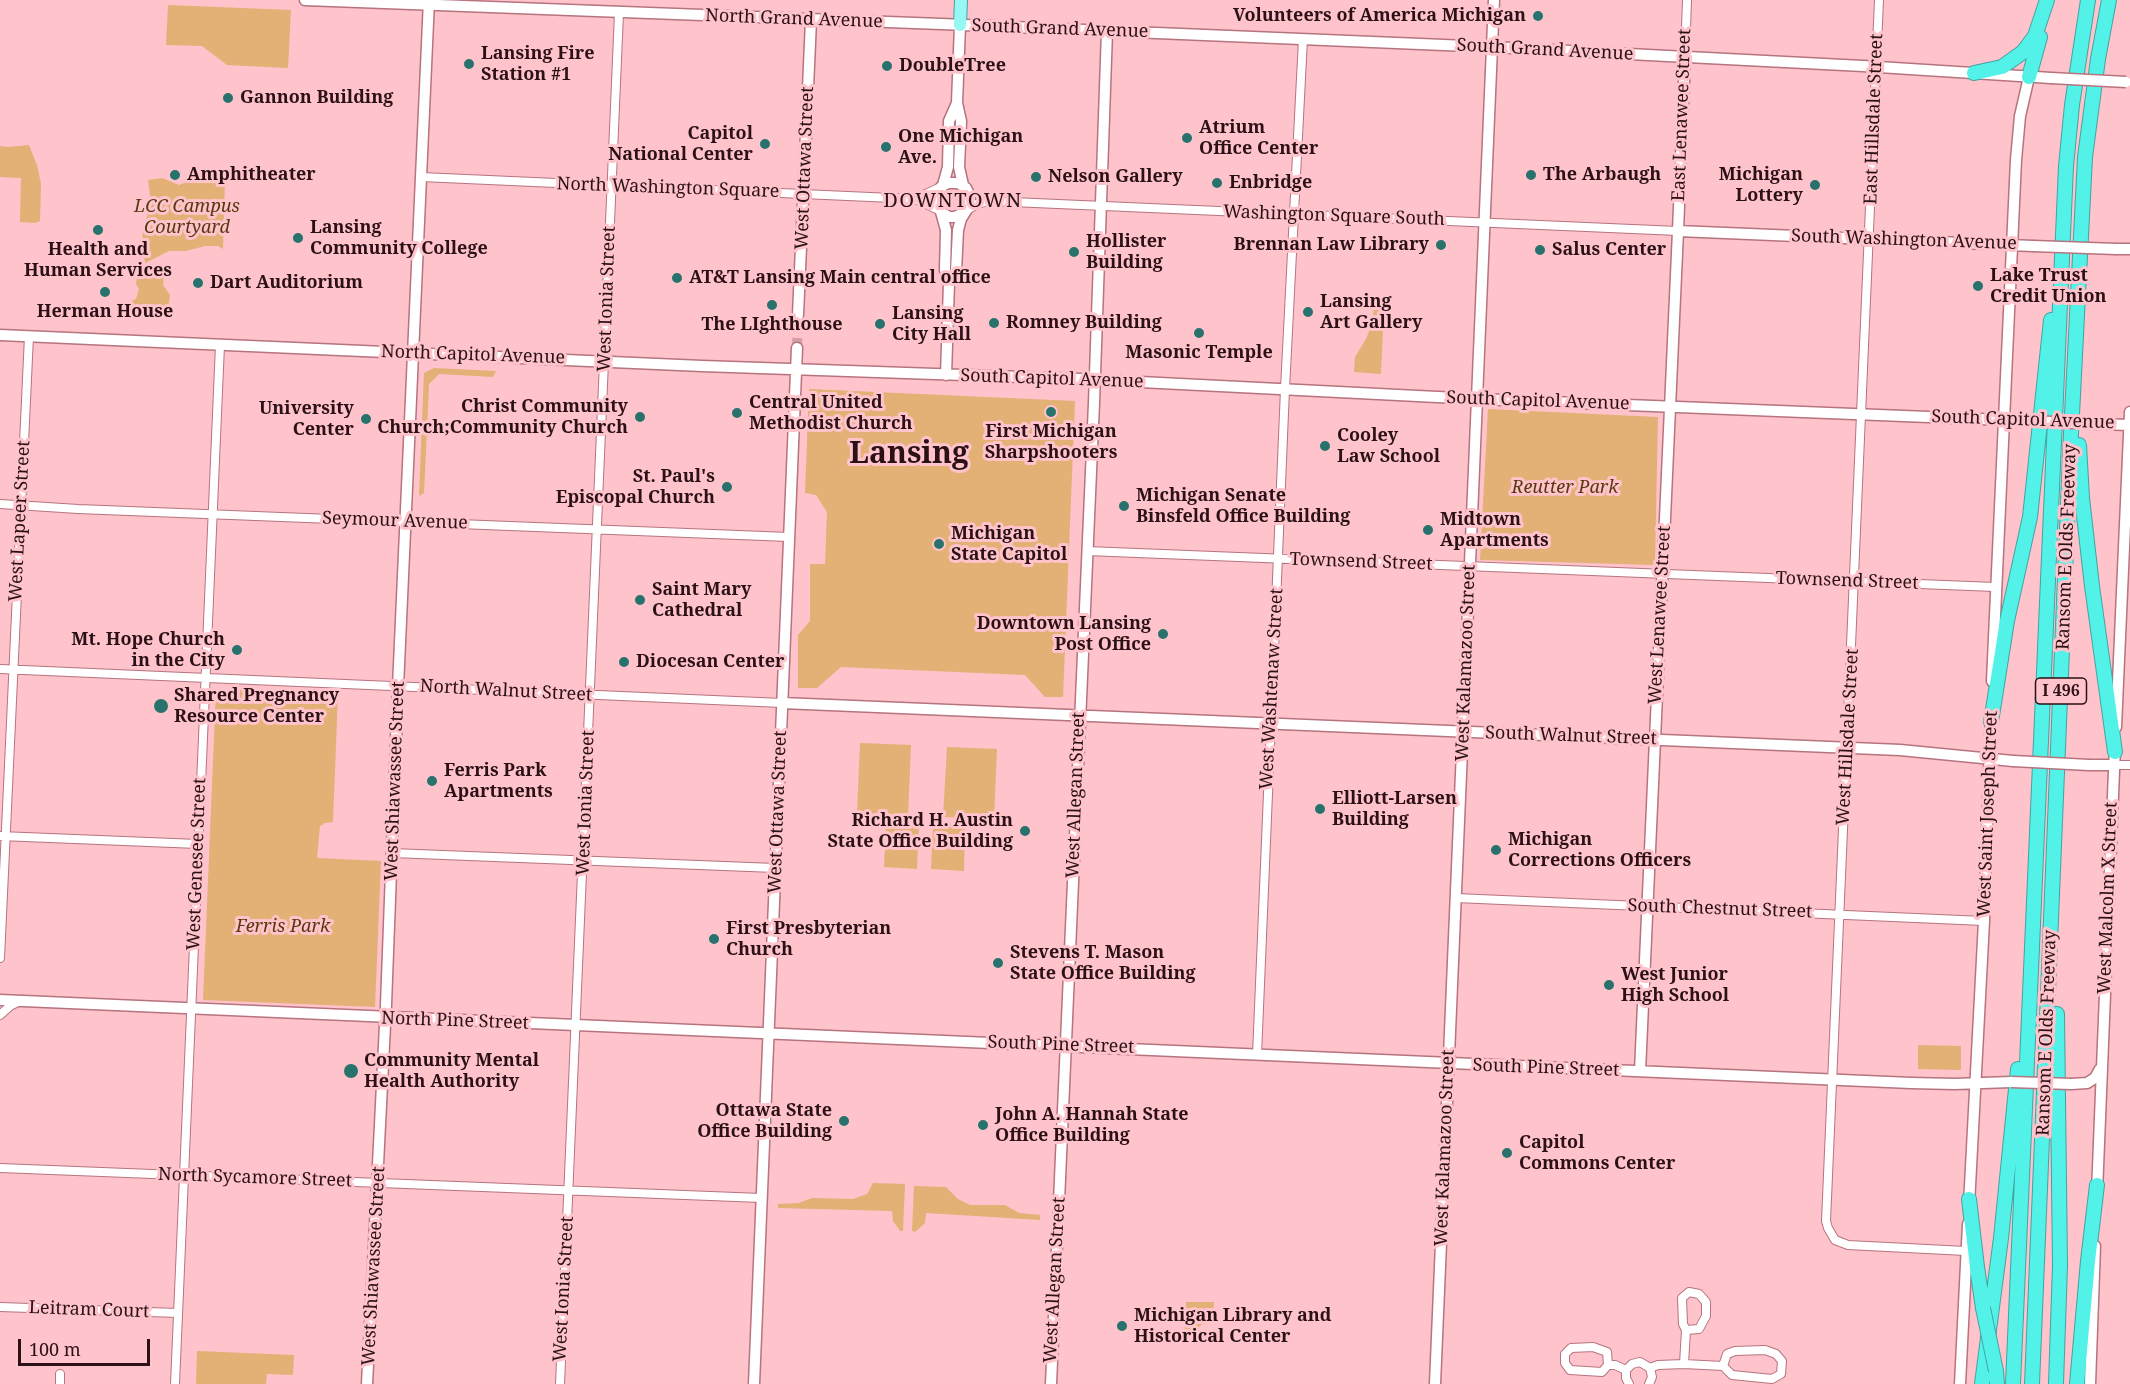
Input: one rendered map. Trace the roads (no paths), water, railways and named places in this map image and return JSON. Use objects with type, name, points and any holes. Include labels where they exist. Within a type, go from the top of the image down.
[{"type":"highway","points":[[1974,73],[2002,67],[2023,52],[2038,29],[2048,0]]},
{"type":"highway","points":[[2027,81],[2048,0]]},
{"type":"highway","points":[[2081,45],[2082,0]]},
{"type":"highway","name":"Ransom E Olds Freeway","points":[[2013,1384],[2066,166],[2069,125],[2088,0]]},
{"type":"highway","name":"Ransom E Olds Freeway","points":[[2032,1384],[2086,148],[2109,0]]},
{"type":"highway","points":[[2086,148],[2118,0]]},
{"type":"highway","points":[[1991,722],[2007,621],[2033,499],[2066,166]]},
{"type":"highway","points":[[2078,300],[2081,380],[2080,474],[2115,759]]},
{"type":"highway","points":[[2055,866],[2060,1265],[2056,1384]]},
{"type":"highway","points":[[1982,1384],[2002,1227],[2034,888]]},
{"type":"highway","points":[[2077,1384],[2097,1185]]},
{"type":"highway","points":[[1969,1199],[1980,1292],[1997,1378]]},
{"type":"main road","points":[[960,25],[961,0]]},
{"type":"street","name":"North Grand Avenue","points":[[305,0],[429,2],[620,13],[960,25]]},
{"type":"street","name":"West Kalamazoo Street","points":[[1435,1384],[1494,0]]},
{"type":"street","name":"East Lenawee Street","points":[[1678,231],[1687,0]]},
{"type":"street","name":"East Hillsdale Street","points":[[1869,239],[1879,0]]},
{"type":"street","name":"West Shiawassee Street","points":[[368,1384],[386,1018],[405,521],[429,2]]},
{"type":"street","name":"West Ionia Street","points":[[560,1384],[620,13]]},
{"type":"street","name":"West Ottawa Street","points":[[798,315],[811,20]]},
{"type":"street","name":"South Grand Avenue","points":[[960,25],[1492,47],[1974,73],[2010,76],[2027,81],[2051,78],[2128,83]]},
{"type":"street","points":[[949,283],[956,271],[957,230],[970,201],[959,167],[961,122],[957,103],[960,25]]},
{"type":"street","name":"West Allegan Street","points":[[1051,1384],[1102,206],[1107,31]]},
{"type":"street","name":"West Washtenaw Street","points":[[1257,1054],[1303,39]]},
{"type":"street","name":"West Saint Joseph Street","points":[[1960,1384],[1984,921],[1995,587],[2018,136],[2027,81]]},
{"type":"street","points":[[946,375],[949,283],[945,270],[946,230],[936,201],[948,167],[950,121],[957,103]]},
{"type":"street","name":"North Washington Square","points":[[421,177],[915,199]]},
{"type":"street","points":[[915,199],[953,182],[965,188]]},
{"type":"street","name":"Washington Square South","points":[[965,188],[989,201]]},
{"type":"street","points":[[915,199],[949,217],[955,217],[966,211]]},
{"type":"street","name":"Washington Square South","points":[[966,211],[977,204],[989,201],[1678,231]]},
{"type":"street","name":"South Washington Avenue","points":[[1678,231],[2130,249]]},
{"type":"street","name":"West Lenawee Street","points":[[1640,1071],[1678,231]]},
{"type":"street","name":"West Hillsdale Street","points":[[1869,239],[1826,1221],[1831,1235],[1848,1245],[1966,1251]]},
{"type":"street","name":"North Capitol Avenue","points":[[0,335],[946,375]]},
{"type":"street","name":"West Lapeer Street","points":[[0,958],[3,836],[29,336]]},
{"type":"street","name":"West Genesee Street","points":[[175,1384],[220,345]]},
{"type":"street","name":"West Ottawa Street","points":[[754,1384],[797,348]]},
{"type":"street","name":"South Capitol Avenue","points":[[946,375],[2129,425]]},
{"type":"street","name":"West Malcolm X Street","points":[[2091,1384],[2101,1065],[2115,759],[2126,594],[2130,412]]},
{"type":"street","name":"Seymour Avenue","points":[[0,504],[789,537]]},
{"type":"street","name":"Townsend Street","points":[[1087,551],[1995,587]]},
{"type":"street","name":"North Walnut Street","points":[[0,669],[904,709]]},
{"type":"street","name":"South Walnut Street","points":[[904,709],[1900,750],[2013,761],[2089,765],[2115,759],[2130,765]]},
{"type":"street","points":[[3,836],[198,844]]},
{"type":"street","points":[[392,853],[775,868]]},
{"type":"street","name":"South Chestnut Street","points":[[1456,898],[1984,921]]},
{"type":"street","name":"North Pine Street","points":[[0,1000],[910,1040]]},
{"type":"street","points":[[0,1015],[18,1002]]},
{"type":"street","name":"South Pine Street","points":[[910,1040],[1955,1084],[1976,1082],[2084,1084],[2097,1075],[2101,1065]]},
{"type":"street","name":"North Sycamore Street","points":[[0,1168],[761,1198]]},
{"type":"street","points":[[1684,1364],[1686,1330],[1683,1323],[1682,1298],[1689,1292],[1699,1294],[1706,1302],[1706,1316],[1699,1329],[1686,1330]]},
{"type":"street","name":"Leitram Court","points":[[0,1306],[178,1313]]},
{"type":"street","points":[[1593,1347],[1607,1352],[1608,1365],[1602,1372],[1570,1370],[1565,1363],[1565,1354],[1571,1348],[1593,1347]]},
{"type":"street","points":[[1650,1368],[1658,1365],[1684,1364],[1723,1366],[1732,1375],[1772,1379],[1780,1374],[1782,1361],[1776,1354],[1765,1350],[1735,1351],[1727,1354],[1723,1366]]},
{"type":"street","points":[[1629,1384],[1626,1371],[1636,1362],[1644,1363],[1650,1368],[1652,1377],[1648,1384]]},
{"type":"street","points":[[1608,1365],[1622,1367],[1626,1371]]},
{"type":"street","points":[[60,1374],[60,1384]]},
{"type":"tunnel","points":[[797,348],[798,315]]},
{"type":"place","name":"Volunteers of America Michigan","points":[[1538,16]]},
{"type":"place","name":"Lansing Fire Station #1","points":[[469,64]]},
{"type":"place","name":"DoubleTree","points":[[887,66]]},
{"type":"place","name":"Gannon Building","points":[[228,98]]},
{"type":"place","name":"Atrium Office Center","points":[[1187,138]]},
{"type":"place","name":"Capitol National Center","points":[[765,144]]},
{"type":"place","name":"One Michigan Ave.","points":[[886,147]]},
{"type":"place","name":"Amphitheater","points":[[175,175]]},
{"type":"place","name":"The Arbaugh","points":[[1531,175]]},
{"type":"place","name":"Nelson Gallery","points":[[1036,177]]},
{"type":"place","name":"Enbridge","points":[[1217,183]]},
{"type":"place","name":"Michigan Lottery","points":[[1815,185]]},
{"type":"place","name":"Health and Human Services","points":[[98,230]]},
{"type":"place","name":"Lansing Community College","points":[[298,238]]},
{"type":"place","name":"Brennan Law Library","points":[[1441,245]]},
{"type":"place","name":"Salus Center","points":[[1540,250]]},
{"type":"place","name":"Hollister Building","points":[[1074,252]]},
{"type":"place","name":"AT&T Lansing Main central office","points":[[677,278]]},
{"type":"place","name":"Dart Auditorium","points":[[198,283]]},
{"type":"place","name":"Lake Trust Credit Union","points":[[1978,286]]},
{"type":"place","name":"Herman House","points":[[105,292]]},
{"type":"place","name":"The LIghthouse","points":[[772,305]]},
{"type":"place","name":"Lansing Art Gallery","points":[[1308,312]]},
{"type":"place","name":"Romney Building","points":[[994,323]]},
{"type":"place","name":"Lansing City Hall","points":[[880,324]]},
{"type":"place","name":"Masonic Temple","points":[[1199,333]]},
{"type":"place","name":"First Michigan Sharpshooters","points":[[1051,412]]},
{"type":"place","name":"Central United Methodist Church","points":[[737,413]]},
{"type":"place","name":"Christ Community Church;Community Church","points":[[640,417]]},
{"type":"place","name":"University Center","points":[[366,419]]},
{"type":"place","name":"Cooley Law School","points":[[1325,446]]},
{"type":"place","name":"St. Paul's Episcopal Church","points":[[727,487]]},
{"type":"place","name":"Michigan Senate Binsfeld Office Building","points":[[1124,506]]},
{"type":"place","name":"Midtown Apartments","points":[[1428,530]]},
{"type":"place","name":"Michigan State Capitol","points":[[939,544]]},
{"type":"place","name":"Saint Mary Cathedral","points":[[640,600]]},
{"type":"place","name":"Downtown Lansing Post Office","points":[[1163,634]]},
{"type":"place","name":"Mt. Hope Church in the City","points":[[237,650]]},
{"type":"place","name":"Diocesan Center","points":[[624,662]]},
{"type":"place","name":"Shared Pregnancy Resource Center","points":[[161,706]]},
{"type":"place","name":"Ferris Park Apartments","points":[[432,781]]},
{"type":"place","name":"Elliott-Larsen Building","points":[[1320,809]]},
{"type":"place","name":"Richard H. Austin State Office Building","points":[[1025,831]]},
{"type":"place","name":"Michigan Corrections Officers","points":[[1496,850]]},
{"type":"place","name":"First Presbyterian Church","points":[[714,939]]},
{"type":"place","name":"Stevens T. Mason State Office Building","points":[[998,963]]},
{"type":"place","name":"West Junior High School","points":[[1609,985]]},
{"type":"place","name":"Community Mental Health Authority","points":[[351,1071]]},
{"type":"place","name":"Ottawa State Office Building","points":[[844,1121]]},
{"type":"place","name":"John A. Hannah State Office Building","points":[[983,1125]]},
{"type":"place","name":"Capitol Commons Center","points":[[1507,1153]]},
{"type":"place","name":"Michigan Library and Historical Center","points":[[1122,1326]]},
{"type":"district","name":"DOWNTOWN","points":[[953,201]]},
{"type":"district","name":"Lansing","points":[[909,454]]},
{"type":"park label","name":"LCC Campus Courtyard","points":[[187,217]]},
{"type":"park label","name":"Reutter Park","points":[[1565,488]]},
{"type":"park label","name":"Ferris Park","points":[[283,927]]}]
